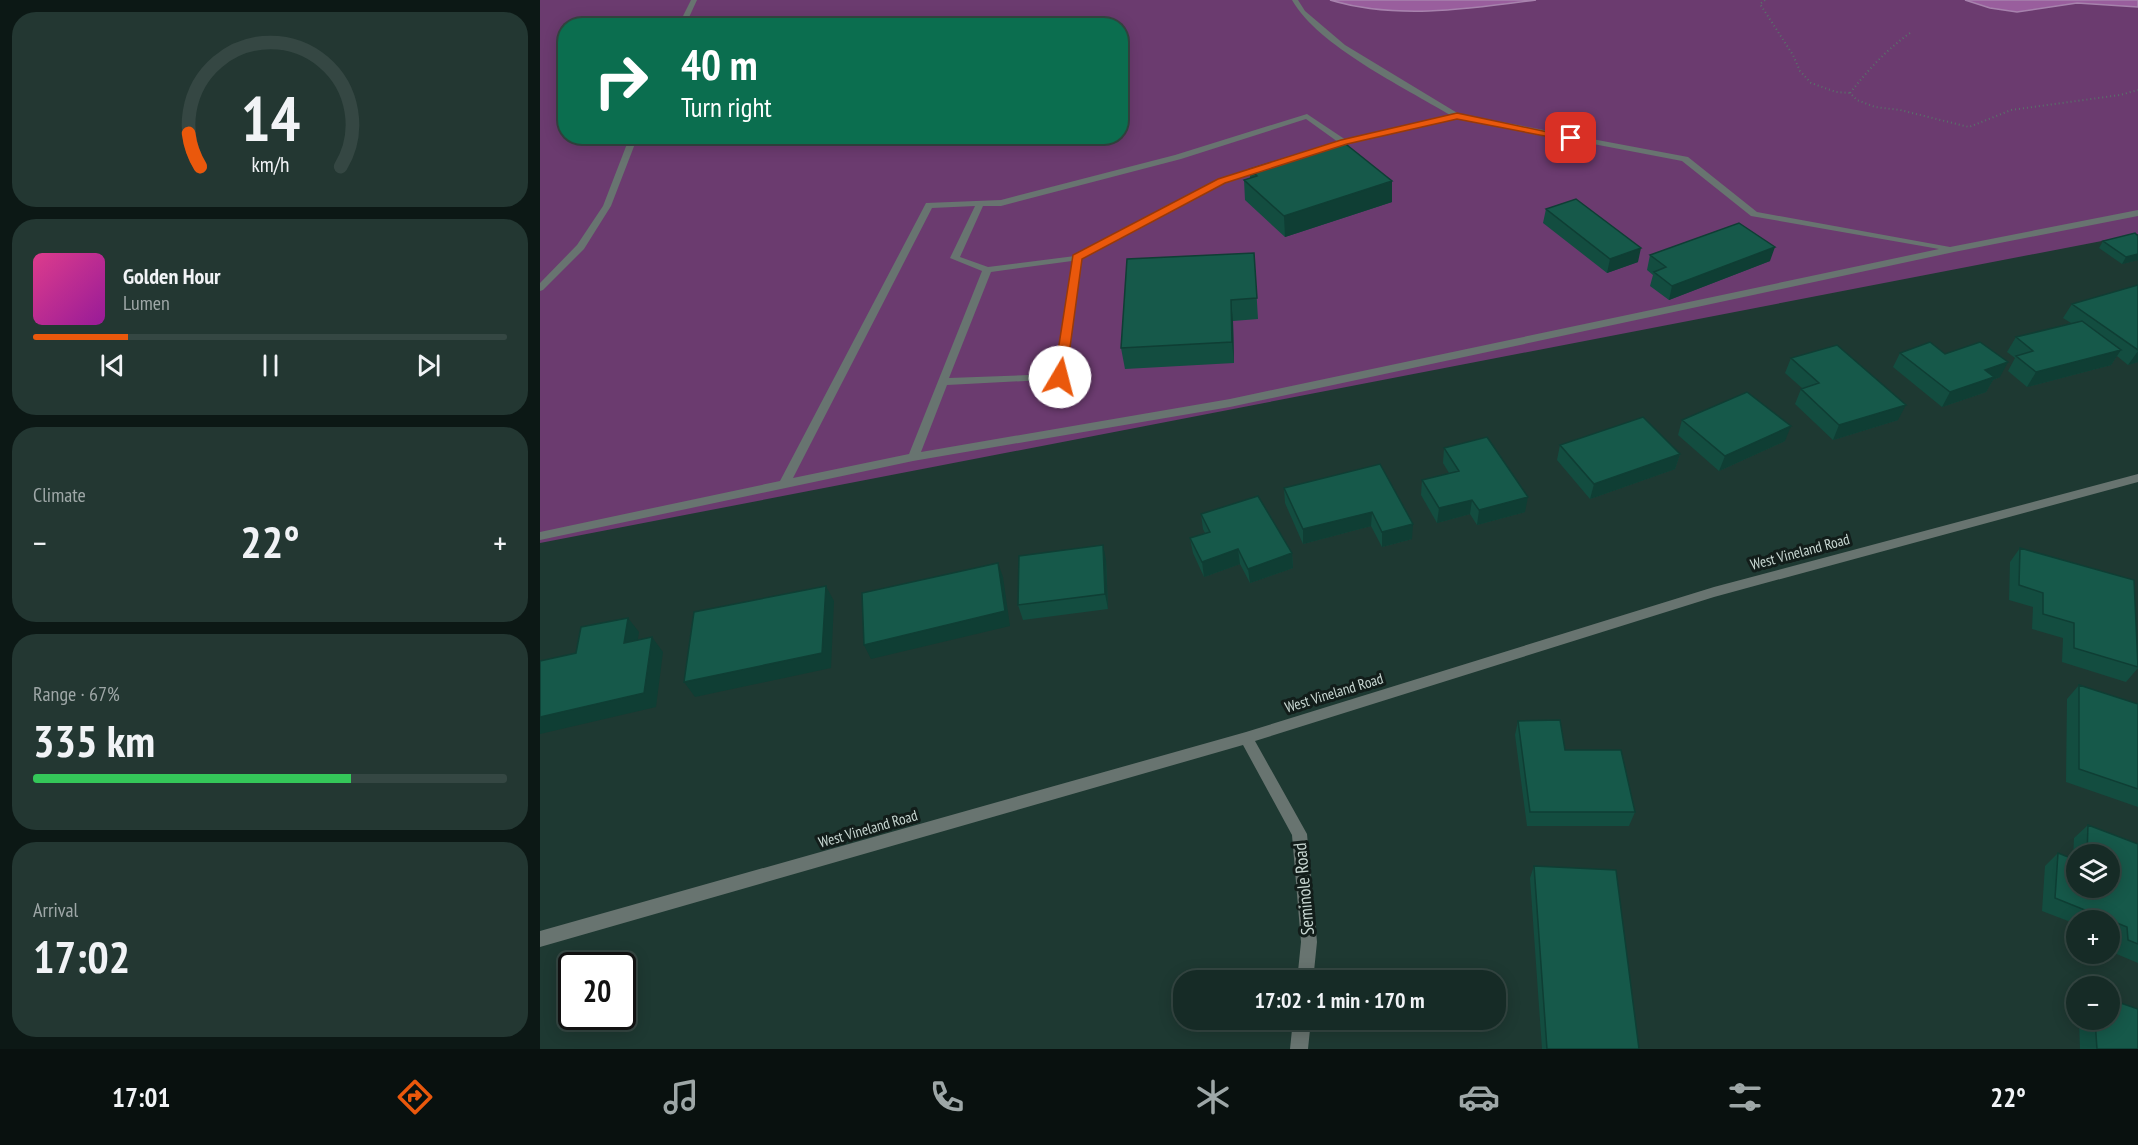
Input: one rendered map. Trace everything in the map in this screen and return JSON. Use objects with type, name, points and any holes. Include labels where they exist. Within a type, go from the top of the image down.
[{"type":"street","points":[[685,18],[694,0]]},
{"type":"street","points":[[1295,0],[1302,12],[1342,47],[1457,116],[1684,159],[1754,214],[1953,249]]},
{"type":"street","points":[[784,484],[929,205],[1001,203],[1167,160],[1307,116],[1344,142]]},
{"type":"street","points":[[1333,146],[1457,116]]},
{"type":"street","points":[[540,288],[581,247],[607,206],[631,144]]},
{"type":"street","points":[[980,204],[955,258],[987,270],[1077,258],[1222,181],[1276,164]]},
{"type":"street","points":[[540,536],[913,457],[1230,403],[1953,249],[2138,213]]},
{"type":"street","points":[[943,382],[1060,377],[1077,258]]},
{"type":"street","points":[[913,457],[987,270]]},
{"type":"street","name":"West Vineland Road","points":[[540,939],[1246,738],[1714,592],[2138,478]]},
{"type":"street","name":"Seminole Road","points":[[1246,738],[1299,834],[1309,942],[1306,970]]},
{"type":"street","points":[[1299,1049],[1301,1030]]},
{"type":"path","points":[[1765,0],[1760,4],[1793,55],[1800,71],[1811,83],[1836,92],[1850,93],[1857,100],[1875,107],[1900,110],[1969,127],[2011,110],[2120,95],[2138,90]]},
{"type":"path","points":[[1850,93],[1887,49],[1910,33]]},
{"type":"shaded area","points":[[540,0],[2138,0],[2138,234],[540,543]]},
{"type":"shaded area","points":[[1330,0],[1536,0],[1485,7],[1407,11],[1381,10]]},
{"type":"shaded area","points":[[1965,0],[2138,0],[2138,7],[2077,3],[2017,12],[1990,8]]},
{"type":"building","points":[[1342,141],[1392,181],[1284,216],[1244,180],[1257,176],[1250,169]]},
{"type":"building","points":[[1576,199],[1641,248],[1610,259],[1546,209]]},
{"type":"building","points":[[1739,223],[1775,247],[1672,286],[1654,272],[1666,267],[1650,255]]},
{"type":"building","points":[[2135,233],[2138,236],[2138,254],[2126,257],[2103,241]]},
{"type":"building","points":[[1254,253],[1257,298],[1231,300],[1232,342],[1121,348],[1127,259]]},
{"type":"building","points":[[2138,285],[2138,350],[2072,304]]},
{"type":"building","points":[[2082,321],[2121,350],[2036,372],[2016,356],[2033,351],[2016,337]]},
{"type":"building","points":[[1930,342],[1945,354],[1980,342],[2008,362],[1985,370],[1994,377],[1950,392],[1900,353]]},
{"type":"building","points":[[1837,345],[1906,405],[1839,425],[1801,389],[1819,383],[1791,358]]},
{"type":"building","points":[[1747,392],[1791,426],[1725,456],[1682,420]]},
{"type":"building","points":[[1643,417],[1680,454],[1594,484],[1560,445]]},
{"type":"building","points":[[1487,437],[1528,497],[1479,510],[1472,500],[1439,508],[1422,480],[1459,471],[1444,448]]},
{"type":"building","points":[[1380,464],[1413,524],[1382,532],[1372,512],[1303,529],[1284,488]]},
{"type":"building","points":[[1258,496],[1292,553],[1248,569],[1238,549],[1202,562],[1190,538],[1210,532],[1201,514]]},
{"type":"building","points":[[1103,545],[1105,594],[1018,605],[1019,556]]},
{"type":"building","points":[[2020,548],[2134,580],[2138,667],[2074,648],[2074,623],[2043,614],[2043,593],[2019,585]]},
{"type":"building","points":[[998,563],[1005,611],[864,645],[862,593]]},
{"type":"building","points":[[826,586],[822,653],[684,682],[694,612]]},
{"type":"building","points":[[628,618],[624,643],[652,637],[644,693],[540,717],[540,661],[576,653],[581,627]]},
{"type":"building","points":[[2079,685],[2138,704],[2138,789],[2079,769]]},
{"type":"building","points":[[1560,720],[1565,750],[1621,750],[1635,812],[1530,812],[1518,721]]},
{"type":"building","points":[[2088,825],[2138,844],[2138,944],[2128,940],[2127,927],[2120,924],[2120,910],[2085,910],[2055,898],[2058,853],[2066,856],[2066,898],[2120,898],[2120,844],[2087,844]]},
{"type":"building","points":[[1534,866],[1616,870],[1639,1049],[1547,1049]]},
{"type":"building","points":[[2120,1003],[2138,1009],[2138,1049],[2097,1049],[2096,1030],[2120,1030]]},
{"type":"route","points":[[1060,377],[1077,258],[1222,181],[1344,142],[1457,116],[1571,138]]}]
